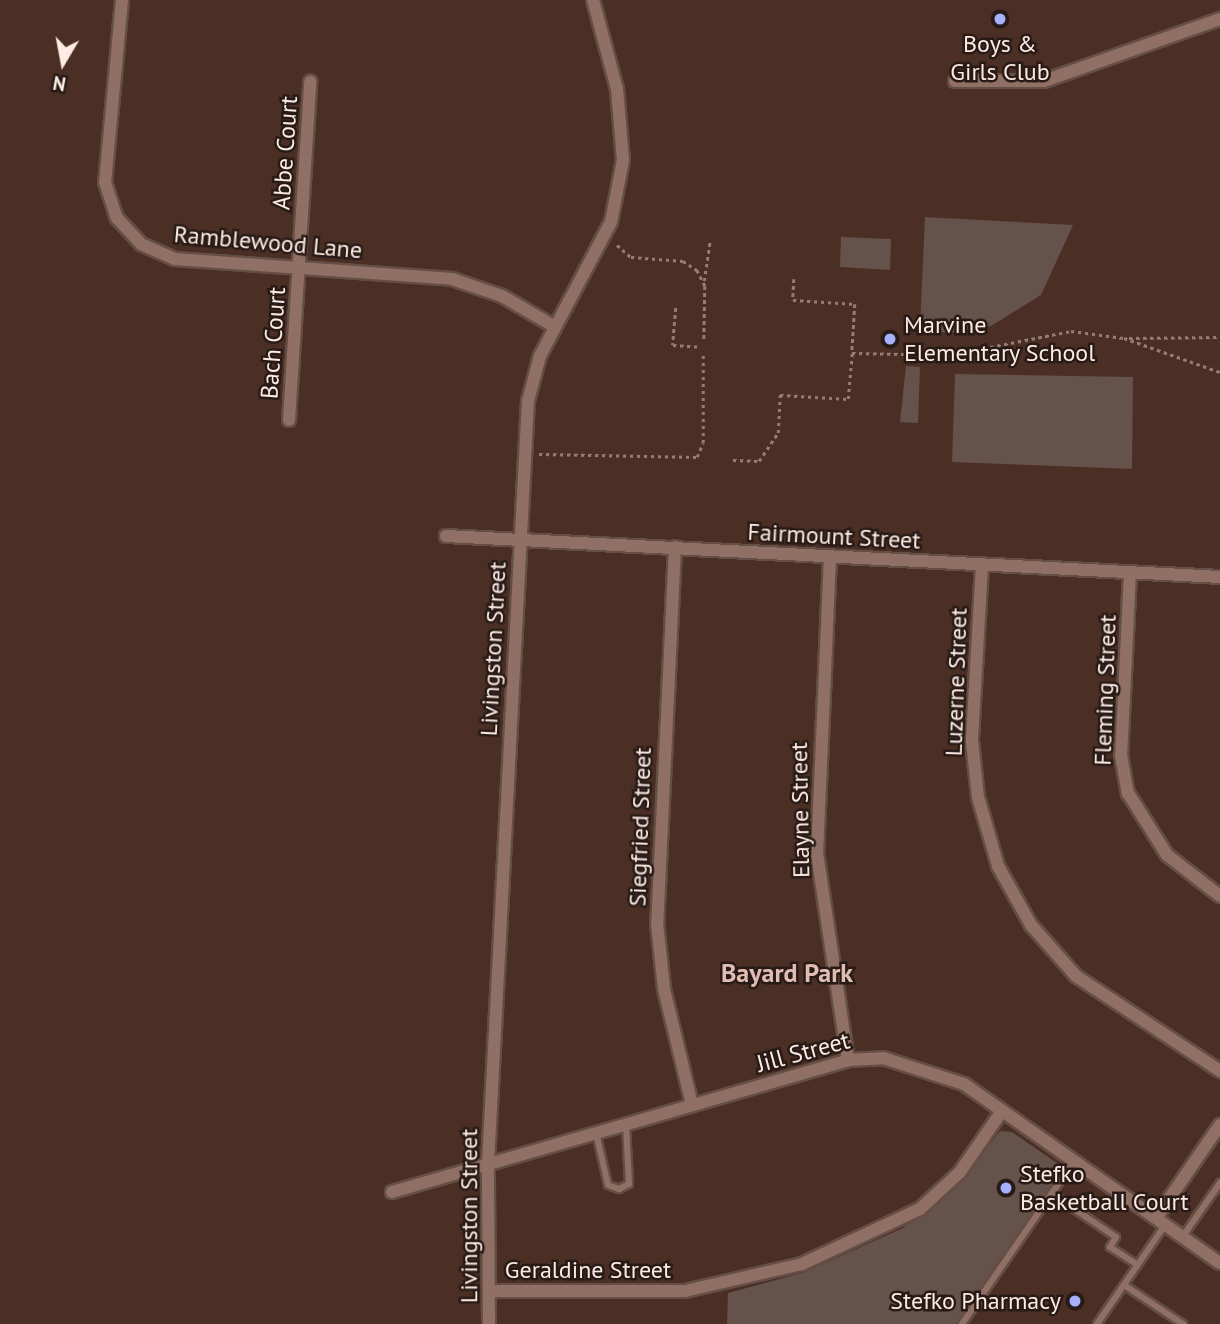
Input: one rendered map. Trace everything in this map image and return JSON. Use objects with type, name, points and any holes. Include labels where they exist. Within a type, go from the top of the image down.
[{"type":"street","name":"Ramblewood Lane","points":[[122,0],[105,182],[117,218],[141,244],[175,259],[452,279],[502,296],[555,327]]},
{"type":"street","name":"Livingston Street","points":[[489,1324],[491,1291],[488,1164],[519,540],[529,394],[555,327],[607,233],[621,180],[620,109],[593,0]]},
{"type":"street","points":[[955,81],[1044,81],[1220,19]]},
{"type":"street","name":"Abbe Court","points":[[299,267],[310,82]]},
{"type":"street","name":"Bach Court","points":[[289,420],[299,267]]},
{"type":"street","name":"Fairmount Street","points":[[446,536],[1220,578]]},
{"type":"street","name":"Siegfried Street","points":[[675,547],[657,923],[664,989],[692,1105]]},
{"type":"street","name":"Elayne Street","points":[[830,557],[817,853],[848,1060]]},
{"type":"street","name":"Luzerne Street","points":[[982,565],[972,741],[978,797],[998,866],[1031,925],[1076,976],[1220,1071]]},
{"type":"street","name":"Fleming Street","points":[[1130,573],[1121,755],[1128,793],[1167,855],[1220,897]]},
{"type":"street","name":"Jill Street","points":[[392,1192],[848,1060],[924,1066],[1002,1111],[1220,1263]]},
{"type":"street","name":"Geraldine Street","points":[[491,1291],[685,1291],[802,1264],[920,1209],[960,1171],[1002,1111]]},
{"type":"street","points":[[1161,1221],[1220,1125]]},
{"type":"lane","points":[[596,1133],[608,1185],[619,1189],[629,1184],[625,1124]]},
{"type":"lane","points":[[962,1324],[1074,1161]]},
{"type":"lane","points":[[1183,1237],[1220,1183]]},
{"type":"lane","points":[[1052,1194],[1116,1237],[1110,1247],[1138,1265]]},
{"type":"lane","points":[[1097,1324],[1138,1265],[1161,1221]]},
{"type":"lane","points":[[1124,1284],[1184,1324]]},
{"type":"path","points":[[704,341],[704,281],[710,241]]},
{"type":"path","points":[[617,245],[631,257],[687,262],[704,281]]},
{"type":"path","points":[[733,460],[759,461],[779,433],[780,395],[848,399],[855,304],[793,300],[794,279]]},
{"type":"path","points":[[676,308],[673,345],[699,347]]},
{"type":"path","points":[[852,353],[949,355],[1049,331],[1124,338],[1220,337]]},
{"type":"path","points":[[1124,338],[1220,372]]},
{"type":"path","points":[[539,454],[697,457],[703,443],[703,353]]},
{"type":"shaded area","points":[[925,217],[1073,225],[1041,295],[991,326],[948,333],[920,328]]},
{"type":"shaded area","points":[[841,237],[891,239],[890,270],[840,267]]},
{"type":"shaded area","points":[[906,366],[920,367],[918,423],[900,422]]},
{"type":"shaded area","points":[[955,374],[1133,377],[1132,469],[952,462]]},
{"type":"shaded area","points":[[1000,1131],[1012,1132],[1064,1168],[956,1324],[727,1324],[728,1293],[805,1272],[903,1228],[959,1184]]},
{"type":"place","name":"Boys & Girls Club","points":[[1000,19]]},
{"type":"place","name":"Marvine Elementary School","points":[[890,339]]},
{"type":"place","name":"Stefko Basketball Court","points":[[1006,1188]]},
{"type":"place","name":"Stefko Pharmacy","points":[[1075,1301]]},
{"type":"district","name":"Bayard Park","points":[[787,973]]}]
